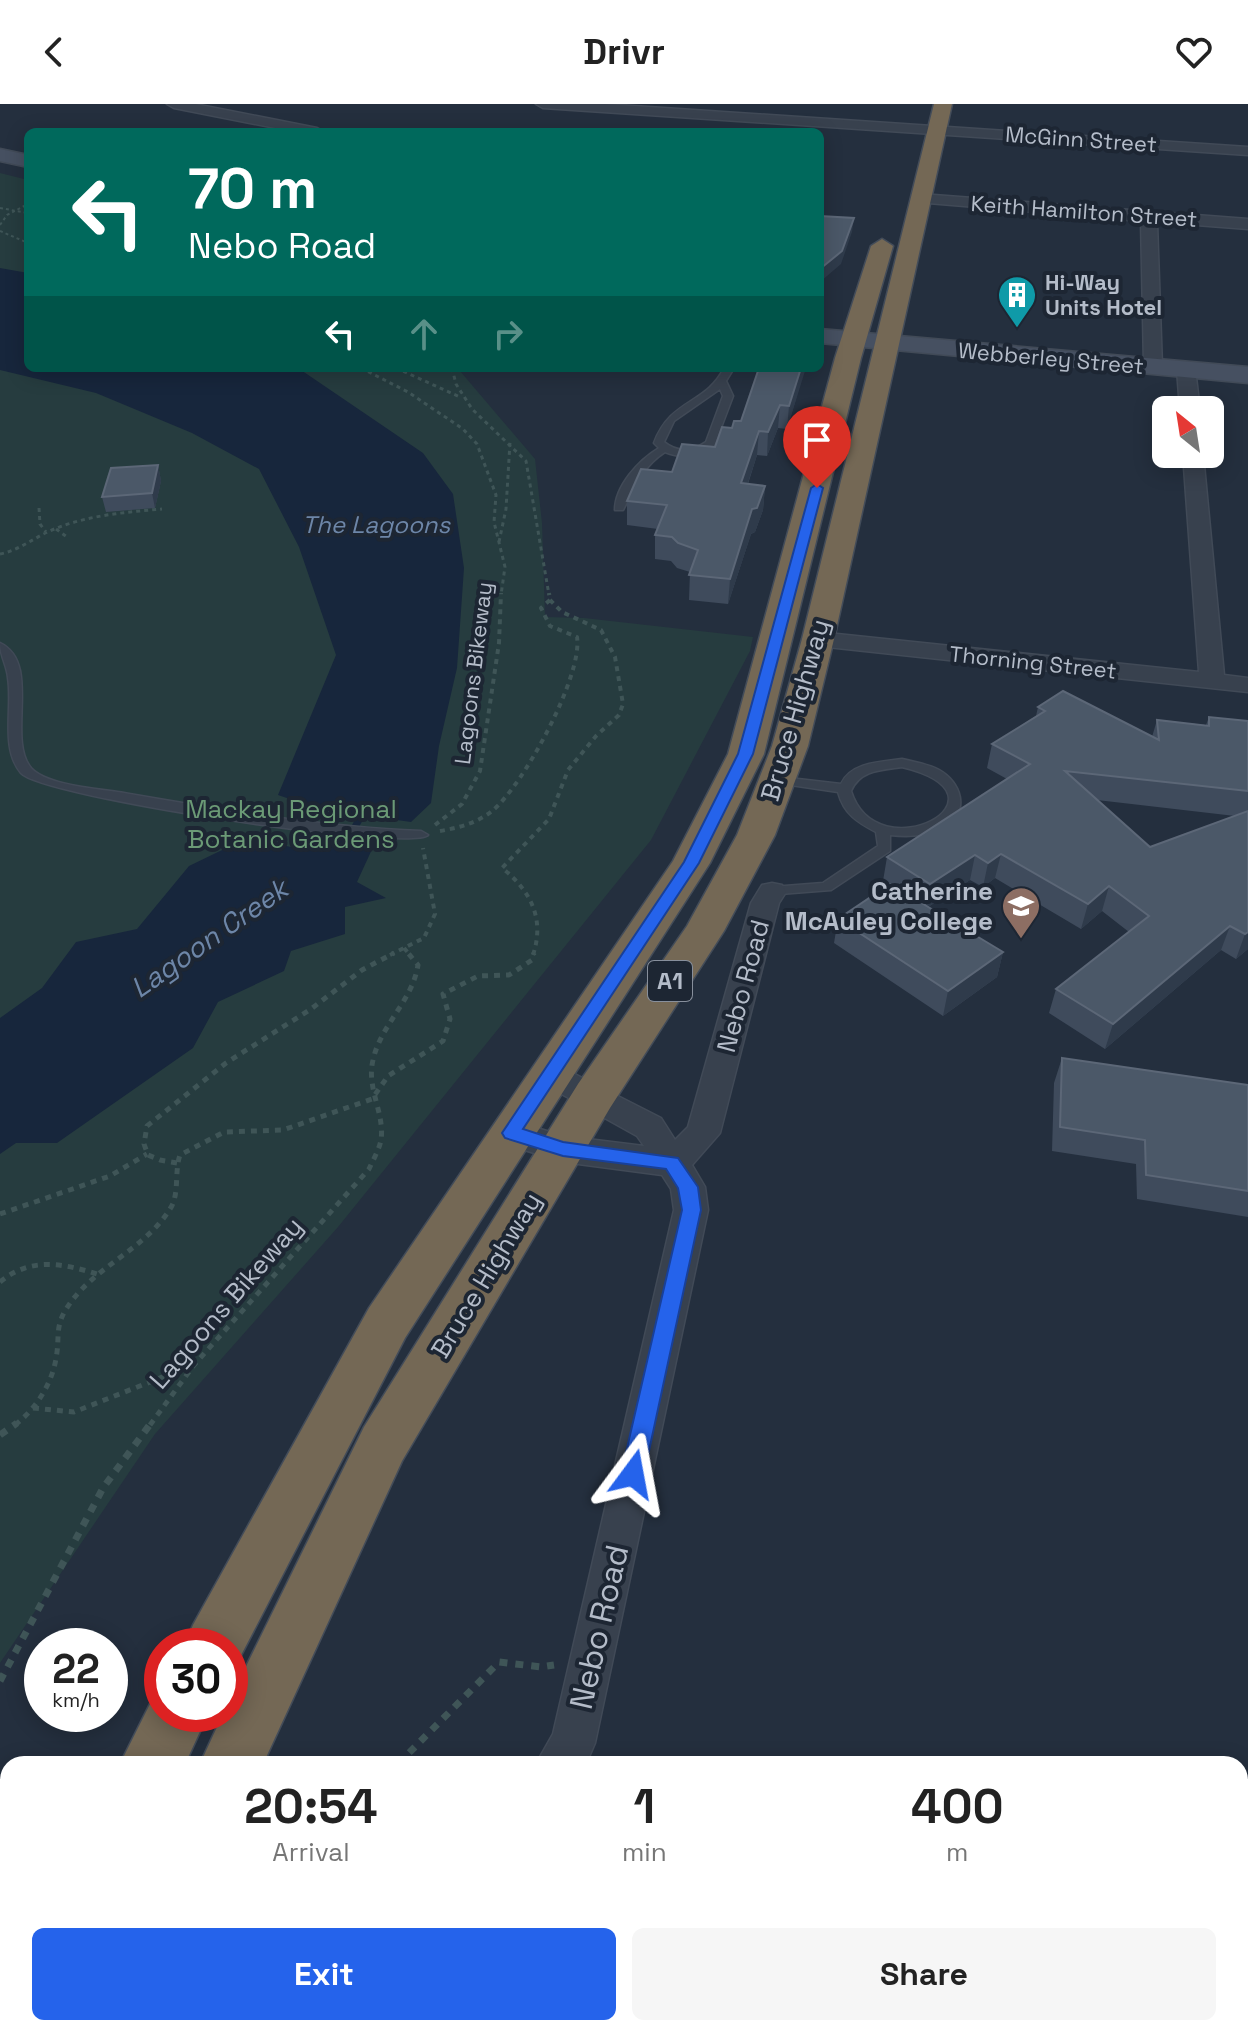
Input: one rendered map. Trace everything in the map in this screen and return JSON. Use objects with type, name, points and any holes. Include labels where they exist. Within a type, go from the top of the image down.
[{"type":"highway","name":"Bruce Highway","points":[[235,1756],[383,1444],[594,1096],[704,931],[756,835],[790,746],[818,639],[854,341],[921,199],[929,117]]},
{"type":"highway","name":"Bruce Highway","points":[[224,1628],[387,1323],[691,863],[746,754],[854,341],[929,117]]},
{"type":"highway","points":[[155,1756],[168,1732]]},
{"type":"street","points":[[174,104],[297,128]]},
{"type":"street","points":[[252,119],[270,104]]},
{"type":"street","name":"McGinn Street","points":[[543,104],[712,115],[929,117],[1248,151]]},
{"type":"street","points":[[705,128],[712,115]]},
{"type":"street","points":[[0,155],[24,160]]},
{"type":"street","name":"Keith Hamilton Street","points":[[921,199],[1248,224]]},
{"type":"street","points":[[1149,217],[1153,366]]},
{"type":"street","name":"Webberley Street","points":[[854,341],[1248,375]]},
{"type":"street","points":[[1186,369],[1189,396]]},
{"type":"street","points":[[1194,468],[1212,681]]},
{"type":"street","name":"Thorning Street","points":[[818,639],[1248,685]]},
{"type":"street","name":"Nebo Road","points":[[672,1163],[703,1133],[765,903],[772,892]]},
{"type":"street","name":"Nebo Road","points":[[551,1074],[649,1127],[688,1187],[691,1210],[573,1743],[564,1756]]},
{"type":"street","points":[[511,1133],[563,1149],[672,1163]]},
{"type":"lane","points":[[723,383],[728,396],[710,444],[685,454],[664,449],[659,443],[668,422],[723,383],[727,372]]},
{"type":"lane","points":[[619,508],[632,475],[647,458],[664,449]]},
{"type":"lane","points":[[0,647],[7,653],[13,676],[11,727],[14,754],[27,773],[62,786],[336,829],[421,835]]},
{"type":"lane","points":[[883,764],[921,767],[950,785],[956,797],[955,809],[948,820],[923,830],[883,829],[860,819],[848,809],[843,797],[844,789],[852,775],[866,768],[883,764]]},
{"type":"lane","points":[[777,779],[844,789]]},
{"type":"lane","points":[[772,892],[815,890],[835,882],[885,848],[883,829]]},
{"type":"path","points":[[0,225],[13,211],[24,206]]},
{"type":"path","points":[[0,208],[24,212]]},
{"type":"path","points":[[0,231],[24,241]]},
{"type":"path","name":"Lagoons Bikeway","points":[[368,372],[435,409],[463,429],[477,444],[496,495],[494,522],[505,567],[499,643],[485,719],[480,771],[462,804],[421,835]]},
{"type":"path","points":[[0,1435],[33,1408],[52,1378],[58,1348],[57,1328],[71,1306],[97,1274],[143,1240],[172,1207],[180,1155],[224,1132],[283,1130],[372,1099],[388,1076],[443,1041],[450,1019],[443,994],[478,976],[509,975],[532,960],[540,932],[532,903],[516,878],[502,868],[549,819],[561,785],[580,754],[619,715],[623,704],[615,657],[595,625],[562,612],[550,600],[526,461],[461,397],[405,372]]},
{"type":"path","points":[[453,372],[461,397]]},
{"type":"path","points":[[499,543],[506,509],[510,442]]},
{"type":"path","points":[[39,508],[40,524],[46,532]]},
{"type":"path","points":[[0,554],[17,550],[55,528],[86,519],[162,509]]},
{"type":"path","points":[[55,528],[67,537]]},
{"type":"path","points":[[177,1163],[156,1161],[147,1154],[142,1139],[147,1126],[182,1095],[226,1063],[311,1009],[362,970],[424,938],[435,914],[421,835],[457,828],[491,812],[514,788],[576,667],[579,650],[577,637],[550,626],[541,608],[550,600]]},
{"type":"path","name":"Lagoons Bikeway","points":[[0,1681],[103,1488],[194,1365],[369,1169],[382,1139],[369,1089],[372,1064],[379,1038],[416,988],[418,965],[404,948]]},
{"type":"path","points":[[0,1214],[110,1176],[147,1154]]},
{"type":"path","points":[[0,1282],[39,1262],[70,1264],[97,1274]]},
{"type":"path","points":[[33,1408],[74,1412],[194,1365]]},
{"type":"path","points":[[406,1756],[499,1662],[514,1660],[546,1669],[559,1661],[567,1643],[594,1649]]},
{"type":"green space","name":"Mackay Regional Botanic Gardens","points":[[0,173],[24,179],[24,372],[461,372],[535,459],[542,523],[545,617],[584,618],[753,637],[750,651],[651,840],[338,1227],[155,1434],[0,1663]]},
{"type":"water","name":"The Lagoons","points":[[0,268],[24,272],[24,372],[304,372],[423,453],[453,494],[464,568],[457,668],[439,746],[431,803],[411,822],[319,809],[278,795],[336,655],[299,547],[259,469],[192,433],[96,393],[0,370]]},
{"type":"water","points":[[249,837],[295,848],[326,838],[374,845],[357,882],[386,898],[345,907],[345,934],[291,951],[284,971],[218,1002],[193,1048],[57,1143],[16,1143],[0,1154],[0,1018],[42,988],[76,942],[137,929],[189,866]]},
{"type":"building","points":[[824,216],[854,218],[842,251],[824,266]]},
{"type":"building","points":[[758,372],[800,372],[789,406],[780,405],[768,432],[759,431],[741,483],[765,486],[757,508],[752,509],[730,579],[689,575],[698,550],[678,543],[672,537],[655,535],[667,505],[627,501],[641,469],[672,472],[682,444],[715,447],[722,427],[732,428],[734,421],[741,421]]},
{"type":"building","points":[[158,465],[152,493],[102,497],[111,468]]},
{"type":"building","points":[[1063,691],[1159,740],[1157,720],[1209,726],[1209,717],[1248,721],[1248,791],[1065,771],[1150,847],[1248,811],[1248,932],[1245,934],[1230,926],[1113,1024],[1056,989],[1149,916],[1109,886],[1088,904],[1001,854],[988,863],[975,855],[930,884],[887,857],[1030,764],[992,744],[1045,711],[1038,707]]},
{"type":"building","points":[[890,884],[1003,952],[948,991],[838,919]]},
{"type":"building","points":[[1062,1058],[1248,1085],[1248,1191],[1146,1175],[1145,1140],[1060,1127]]},
{"type":"waterway","name":"Lagoon Creek","points":[[338,849],[345,844],[367,806]]},
{"type":"place","name":"Hi-Way Units Hotel","points":[[1017,329]]},
{"type":"place","name":"Catherine McAuley College","points":[[1021,940]]},
{"type":"route","points":[[633,1474],[691,1210],[688,1187],[672,1163],[563,1149],[511,1133],[691,863],[746,754],[817,488]]}]
